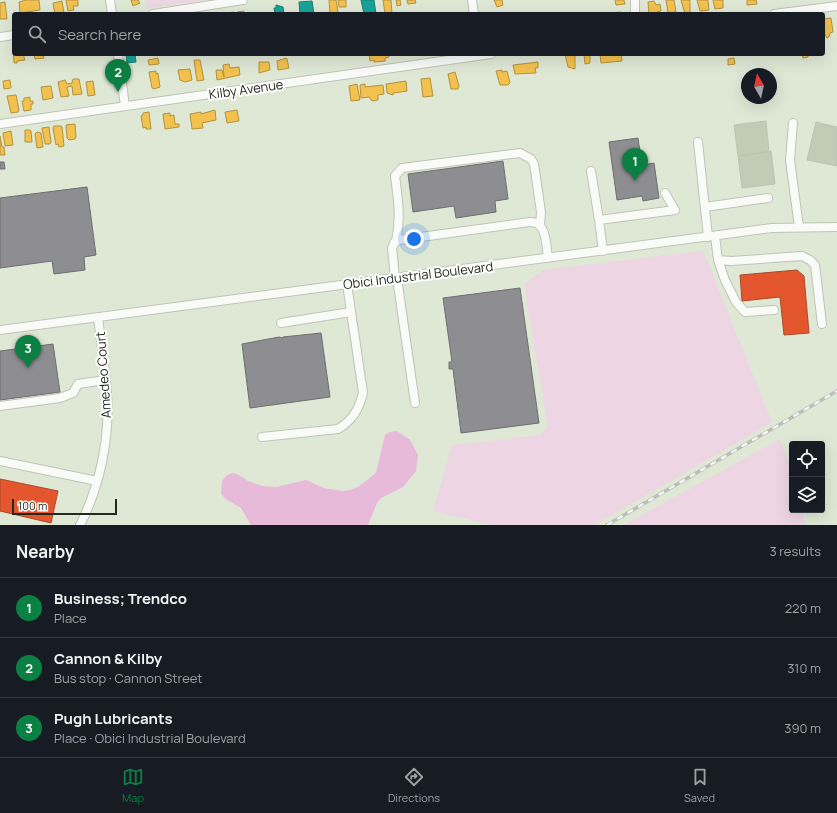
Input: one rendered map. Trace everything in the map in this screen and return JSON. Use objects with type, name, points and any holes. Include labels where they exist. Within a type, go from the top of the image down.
[{"type":"street","points":[[110,0],[112,12]]},
{"type":"street","points":[[166,12],[243,0]]},
{"type":"street","points":[[472,0],[474,12]]},
{"type":"street","points":[[635,0],[636,12]]},
{"type":"street","points":[[786,12],[832,4]]},
{"type":"street","points":[[0,37],[12,35]]},
{"type":"street","points":[[118,56],[125,106]]},
{"type":"street","name":"Kilby Avenue","points":[[0,124],[473,56]]},
{"type":"street","points":[[793,123],[790,160],[799,227]]},
{"type":"street","points":[[698,142],[705,207],[718,260],[736,302],[746,312],[774,310]]},
{"type":"street","points":[[415,403],[392,248],[396,241],[400,213],[395,176],[402,168],[520,153],[531,159],[534,164],[541,212],[540,225],[544,231],[548,258]]},
{"type":"street","points":[[591,171],[603,251]]},
{"type":"street","points":[[599,220],[675,210],[665,193]]},
{"type":"street","points":[[705,207],[768,198]]},
{"type":"street","points":[[396,241],[530,222],[540,225]]},
{"type":"street","name":"Obici Industrial Boulevard","points":[[0,330],[772,228],[837,227]]},
{"type":"street","points":[[718,260],[731,261],[802,256],[810,260],[815,265],[822,324]]},
{"type":"street","points":[[262,438],[338,429],[349,423],[359,408],[363,393],[347,284]]},
{"type":"street","points":[[281,323],[351,312]]},
{"type":"street","name":"Amedeo Court","points":[[80,525],[94,493],[107,420],[105,380],[98,317]]},
{"type":"street","points":[[0,406],[60,398],[73,393],[78,384],[105,380]]},
{"type":"street","points":[[0,461],[97,481]]},
{"type":"shaded area","points":[[146,0],[206,0],[147,8]]},
{"type":"shaded area","points":[[703,251],[772,422],[595,525],[492,525],[433,511],[452,445],[540,435],[548,427],[524,284],[543,270]]},
{"type":"shaded area","points":[[397,431],[410,440],[418,455],[416,471],[403,487],[381,498],[377,503],[368,525],[251,525],[241,508],[226,499],[221,494],[222,481],[227,475],[233,473],[262,486],[276,487],[306,480],[324,488],[342,491],[350,490],[358,487],[376,473],[385,435],[390,432]]},
{"type":"shaded area","points":[[780,439],[789,464],[789,513],[803,513],[805,525],[624,525]]},
{"type":"building: Homes","points":[[26,0],[39,0],[40,10],[20,12],[19,2]]},
{"type":"building: Homes","points":[[66,0],[78,0],[78,6],[73,6],[74,10],[68,11]]},
{"type":"building: Homes","points":[[131,0],[138,0],[140,3],[133,6]]},
{"type":"building: Homes","points":[[329,0],[336,0],[338,12],[330,12]]},
{"type":"building: Homes","points":[[338,0],[346,0],[346,7],[339,7]]},
{"type":"building: Homes","points":[[383,0],[391,0],[392,12],[385,12]]},
{"type":"building: Homes","points":[[396,0],[400,0],[401,5],[397,6]]},
{"type":"building: Homes","points":[[407,0],[415,0],[416,3],[408,4]]},
{"type":"building: Homes","points":[[494,0],[502,0],[503,5],[497,7]]},
{"type":"building: Homes","points":[[615,0],[624,0],[625,4],[616,5]]},
{"type":"building: Homes","points":[[666,0],[674,0],[676,12],[668,12]]},
{"type":"building: Homes","points":[[681,0],[690,0],[690,12],[684,12]]},
{"type":"building: Homes","points":[[697,0],[708,0],[709,10],[700,11]]},
{"type":"building: Homes","points":[[713,0],[723,0],[723,8],[715,9]]},
{"type":"building: Homes","points":[[747,0],[756,0],[757,4],[747,5]]},
{"type":"building: Homes","points":[[62,1],[64,12],[55,12],[53,3]]},
{"type":"building: Homes","points":[[654,1],[656,5],[660,4],[661,11],[649,12],[648,2]]},
{"type":"building: Homes","points":[[5,2],[7,19],[0,19],[0,3]]},
{"type":"building: Homes","points":[[831,18],[833,32],[830,33],[829,37],[827,38],[825,35],[825,19]]},
{"type":"building: Homes","points":[[14,56],[24,56],[25,60],[14,63]]},
{"type":"building: Homes","points":[[34,56],[44,56],[44,58],[35,59]]},
{"type":"building: Homes","points":[[369,56],[389,57],[385,58],[385,61],[370,61]]},
{"type":"building: Homes","points":[[565,56],[575,56],[575,69],[568,67]]},
{"type":"building: Homes","points":[[584,56],[590,56],[590,63],[585,64]]},
{"type":"building: Homes","points":[[600,56],[621,56],[622,61],[601,63]]},
{"type":"building: Homes","points":[[158,58],[159,64],[149,65],[148,60]]},
{"type":"building: Homes","points":[[286,58],[289,68],[278,70],[277,61]]},
{"type":"building: Homes","points":[[734,58],[735,64],[728,65],[728,59]]},
{"type":"building: Homes","points":[[194,60],[200,60],[204,80],[197,81]]},
{"type":"building: Homes","points":[[259,62],[269,62],[270,70],[259,73]]},
{"type":"building: Homes","points":[[538,62],[538,68],[535,68],[536,73],[515,74],[513,65]]},
{"type":"building: Homes","points":[[229,64],[230,68],[239,67],[240,75],[217,80],[216,70],[222,70],[224,77],[223,65]]},
{"type":"building: Homes","points":[[190,69],[192,80],[185,82],[180,80],[178,70]]},
{"type":"building: Homes","points":[[502,70],[502,72],[507,71],[510,83],[508,85],[500,85],[496,71]]},
{"type":"building: Homes","points":[[156,71],[156,74],[158,73],[160,87],[154,89],[152,88],[149,72]]},
{"type":"building: Homes","points":[[455,72],[459,86],[458,89],[451,89],[448,74]]},
{"type":"building: Homes","points":[[430,78],[433,96],[423,97],[421,79]]},
{"type":"building: Homes","points":[[73,79],[79,79],[82,94],[73,95],[72,86],[67,87],[69,96],[61,97],[58,82],[65,80],[67,84],[72,83]]},
{"type":"building: Homes","points":[[10,80],[11,88],[4,89],[3,81]]},
{"type":"building: Homes","points":[[93,81],[95,95],[88,96],[86,82]]},
{"type":"building: Homes","points":[[406,81],[407,91],[393,93],[393,95],[387,93],[386,84]]},
{"type":"building: Homes","points":[[357,84],[360,100],[351,101],[349,86]]},
{"type":"building: Homes","points":[[365,84],[365,87],[383,85],[384,94],[378,95],[378,100],[372,101],[369,97],[361,98],[360,85]]},
{"type":"building: Homes","points":[[51,86],[53,98],[43,100],[41,87]]},
{"type":"building: Homes","points":[[16,95],[19,110],[18,112],[11,113],[7,96]]},
{"type":"building: Homes","points":[[30,97],[30,101],[33,101],[33,104],[31,104],[31,110],[24,111],[22,101],[24,101],[24,98]]},
{"type":"building: Homes","points":[[215,110],[216,120],[202,123],[203,128],[192,129],[190,114],[201,112],[201,114]]},
{"type":"building: Homes","points":[[237,110],[239,121],[227,123],[225,112]]},
{"type":"building: Homes","points":[[149,112],[151,129],[146,129],[146,127],[143,128],[141,116],[143,113]]},
{"type":"building: Homes","points":[[170,113],[170,116],[174,115],[175,124],[179,124],[179,127],[165,129],[163,114]]},
{"type":"building: Homes","points":[[75,124],[76,137],[75,139],[69,140],[67,138],[66,125]]},
{"type":"building: Homes","points":[[54,126],[62,127],[64,146],[59,147],[58,144],[56,145],[53,128]]},
{"type":"building: Homes","points":[[49,127],[51,142],[50,144],[45,144],[42,128]]},
{"type":"building: Homes","points":[[25,130],[31,131],[32,142],[25,142]]},
{"type":"building: Homes","points":[[11,131],[13,145],[5,146],[3,133]]},
{"type":"building: Homes","points":[[37,132],[41,133],[43,147],[37,148],[35,134]]},
{"type":"building: Homes","points":[[0,136],[2,147],[4,147],[5,155],[0,155]]},
{"type":"building: Shops","points":[[797,270],[804,276],[809,333],[784,335],[780,297],[742,301],[740,275]]},
{"type":"building: Shops","points":[[0,479],[58,491],[51,523],[0,511]]},
{"type":"building: Public","points":[[361,0],[374,0],[376,12],[364,12]]},
{"type":"building: Public","points":[[312,1],[314,12],[300,12],[299,2]]},
{"type":"building: Public","points":[[276,5],[283,7],[284,12],[275,12],[274,8],[276,8]]},
{"type":"building: Public","points":[[126,56],[135,56],[136,62],[127,63]]},
{"type":"building: Industry","points":[[638,138],[642,165],[654,163],[659,198],[643,201],[642,196],[617,200],[609,142]]},
{"type":"building: Industry","points":[[503,161],[508,199],[495,201],[496,212],[456,218],[454,206],[413,212],[408,174]]},
{"type":"building: Industry","points":[[0,162],[4,162],[5,169],[0,169]]},
{"type":"building: Industry","points":[[87,187],[96,255],[84,257],[85,270],[54,274],[52,261],[0,268],[0,198]]},
{"type":"building: Industry","points":[[520,288],[539,423],[461,433],[453,369],[449,369],[449,362],[452,362],[443,298]]},
{"type":"building: Industry","points":[[321,333],[330,397],[250,408],[242,344],[279,337],[283,338]]},
{"type":"building: Industry","points":[[53,344],[60,392],[0,400],[0,351]]},
{"type":"building: Other","points":[[766,121],[769,152],[738,156],[734,125]]},
{"type":"building: Other","points":[[816,122],[837,127],[837,166],[807,160]]},
{"type":"building: Other","points":[[771,151],[775,184],[742,188],[738,156]]},
{"type":"railway","points":[[607,525],[837,391]]},
{"type":"place","name":"Cannon & Kilby","points":[[118,92]]},
{"type":"place","name":"Business; Trendco","points":[[635,181]]},
{"type":"place","name":"Pugh Lubricants","points":[[28,368]]}]
